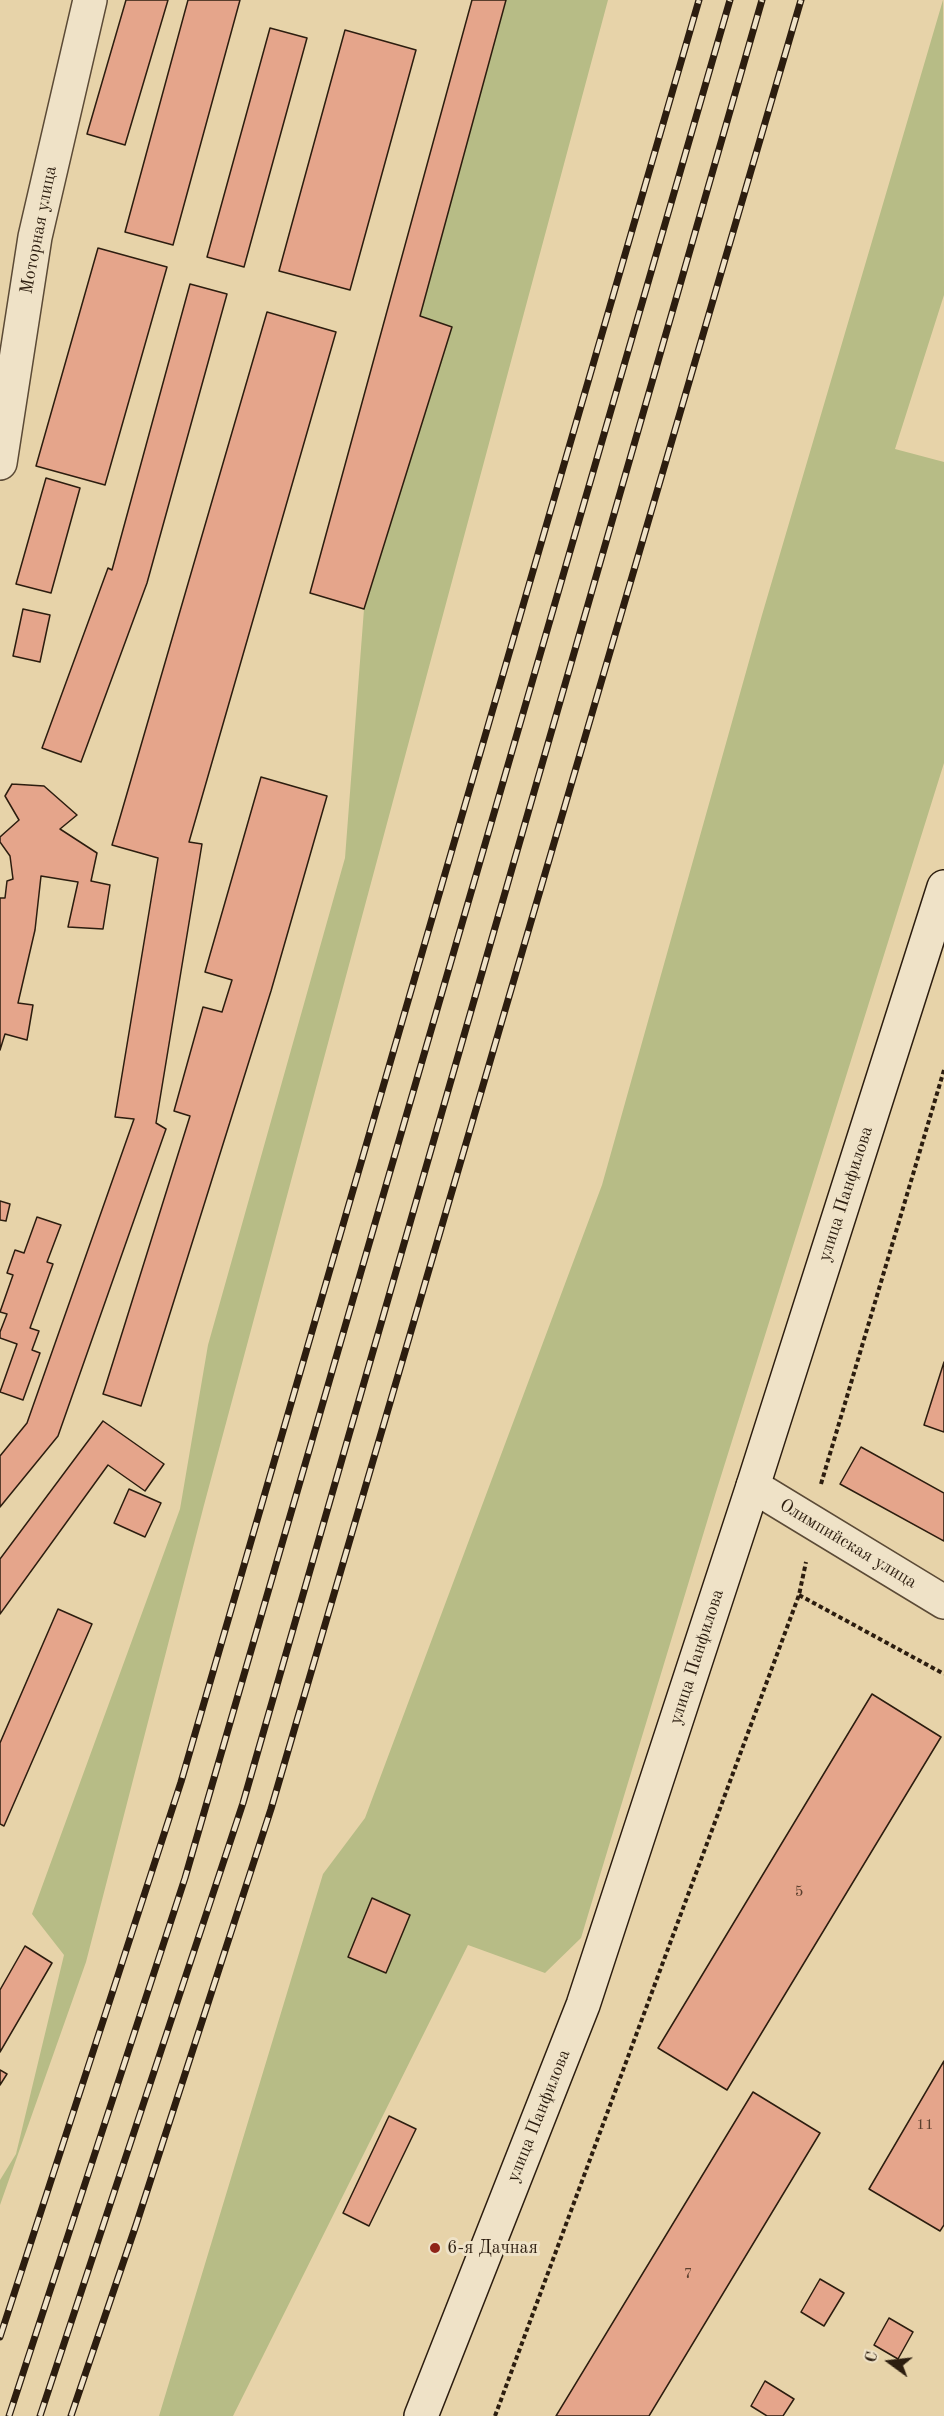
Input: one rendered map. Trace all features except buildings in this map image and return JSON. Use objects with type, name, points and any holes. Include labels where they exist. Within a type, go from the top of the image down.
[{"type":"main road","name":"Моторная улица","points":[[0,463],[35,237],[78,60],[90,0]]},
{"type":"main road","name":"улица Панфилова","points":[[421,2416],[583,2005],[753,1486],[944,887]]},
{"type":"main road","name":"Олимпийская улица","points":[[753,1486],[944,1602]]},
{"type":"path","points":[[495,2416],[799,1595],[822,1479],[944,1070]]},
{"type":"path","points":[[799,1595],[944,1674]]},
{"type":"green space","points":[[506,0],[608,0],[204,1505],[86,1962],[0,2205],[0,2180],[16,2154],[64,1955],[32,1914],[180,1509],[208,1345],[345,858],[364,609],[452,327],[420,316]]},
{"type":"green space","points":[[943,0],[944,295],[895,449],[944,462],[944,763],[716,1492],[581,1938],[545,1973],[468,1945],[233,2416],[159,2416],[323,1874],[365,1818],[602,1185],[762,615]]},
{"type":"railway","points":[[0,2337],[181,1782],[699,0]]},
{"type":"railway","points":[[9,2416],[185,1878],[730,0]]},
{"type":"railway","points":[[40,2416],[243,1803],[762,0]]},
{"type":"railway","points":[[71,2416],[136,2225],[271,1809],[801,0]]},
{"type":"place","name":"6-я Дачная","points":[[435,2248]]}]
